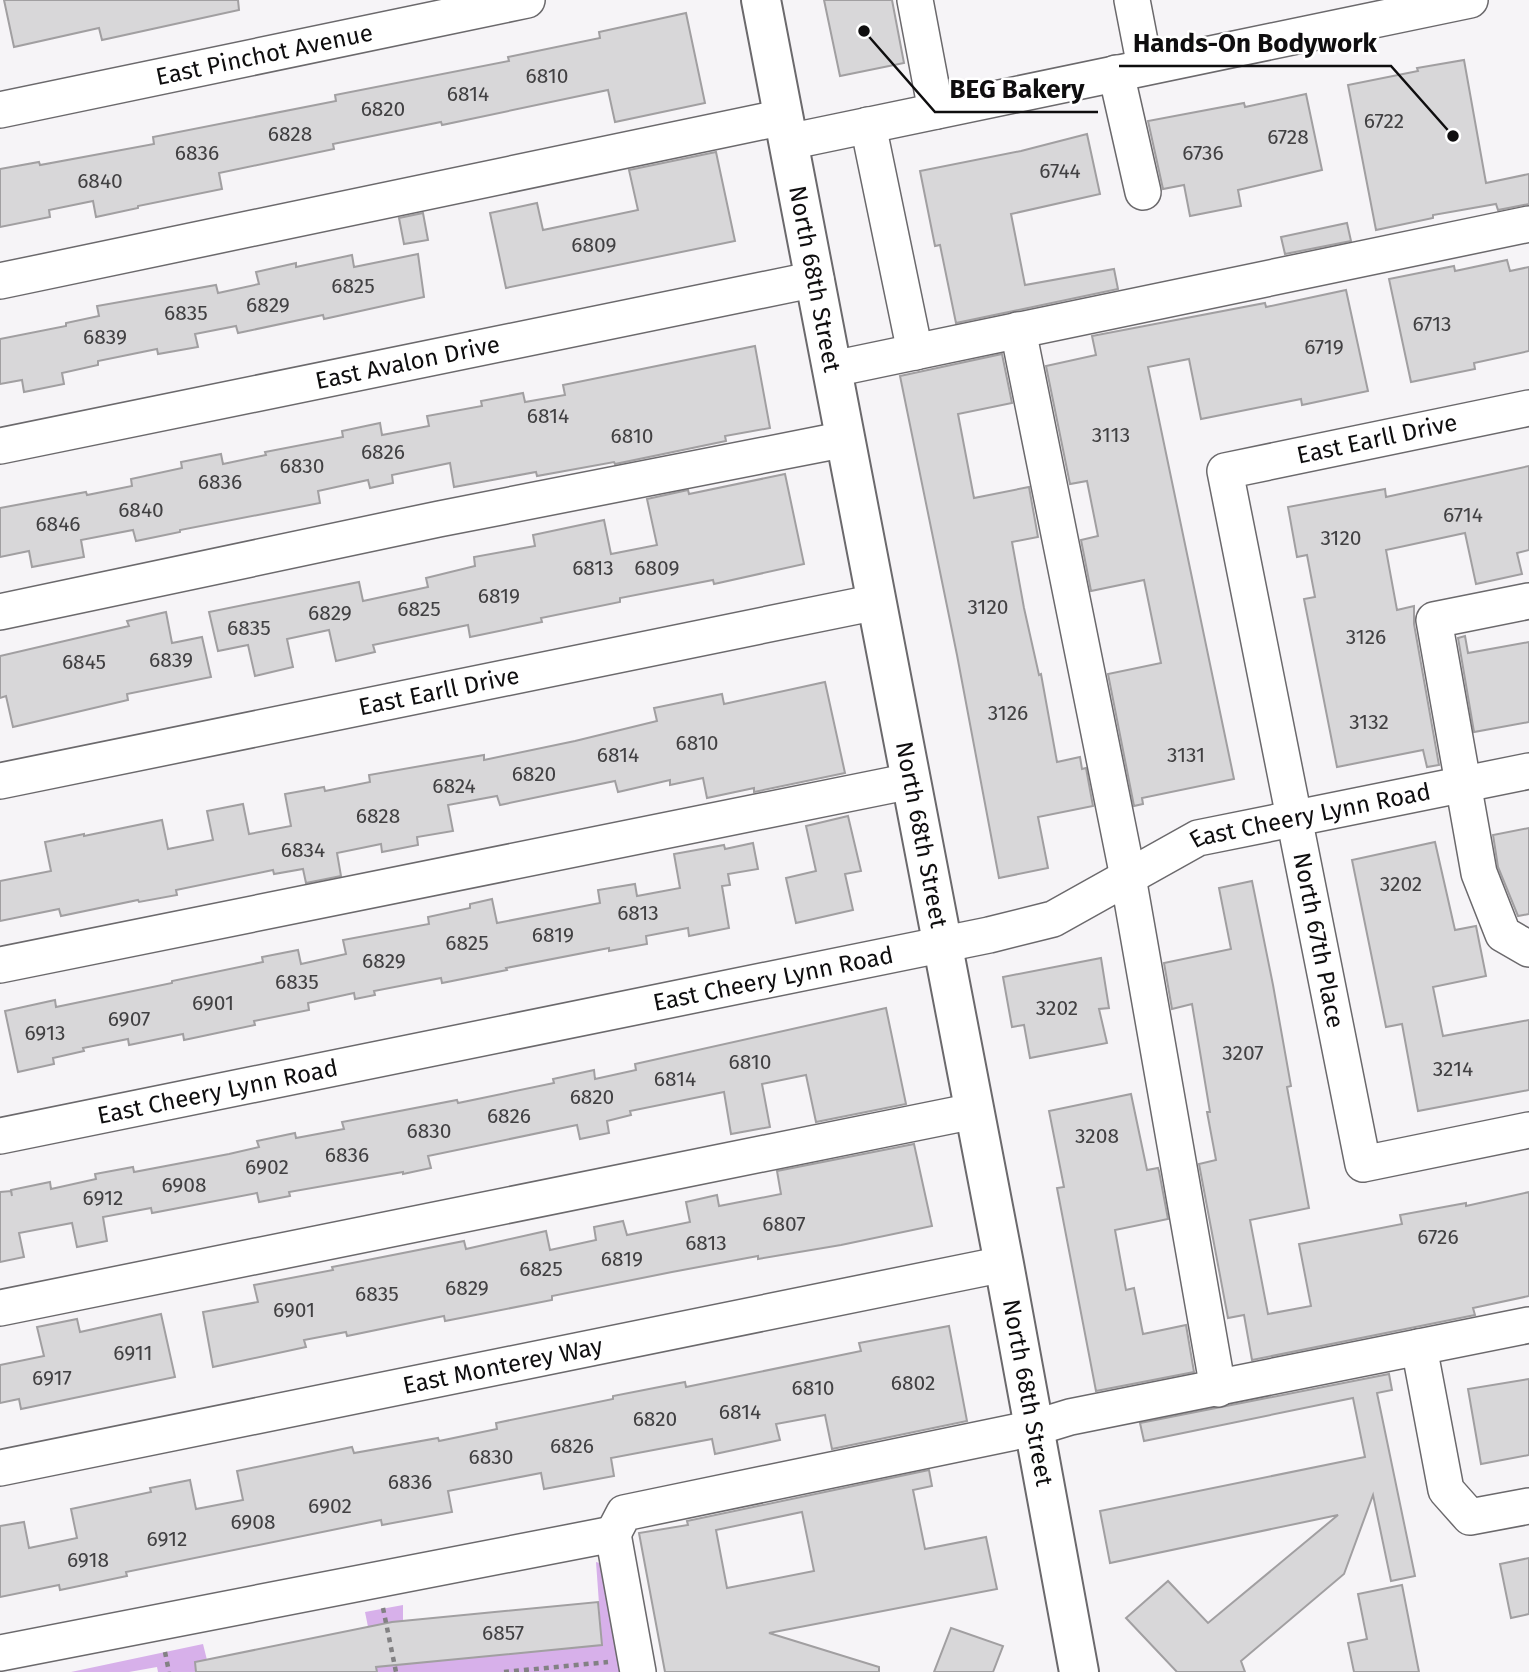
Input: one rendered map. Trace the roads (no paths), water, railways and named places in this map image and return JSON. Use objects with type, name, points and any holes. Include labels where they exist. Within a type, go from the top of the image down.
[{"type":"main road","name":"North 68th Street","points":[[761,0],[1004,1264],[1079,1672]]},
{"type":"street","name":"East Pinchot Avenue","points":[[0,110],[527,0]]},
{"type":"street","points":[[915,0],[936,111]]},
{"type":"street","points":[[1132,0],[1130,70],[1143,192]]},
{"type":"street","points":[[0,281],[786,130],[868,125],[1130,70],[1319,15],[1470,0]]},
{"type":"street","points":[[868,125],[915,352]]},
{"type":"street","points":[[833,369],[1529,224]]},
{"type":"street","name":"East Avalon Drive","points":[[0,446],[816,279]]},
{"type":"street","points":[[1018,330],[1128,877],[1218,1389]]},
{"type":"street","name":"East Earll Drive","points":[[1225,471],[1529,408]]},
{"type":"street","points":[[0,612],[439,519],[846,439]]},
{"type":"street","name":"North 67th Place","points":[[1225,471],[1363,1164],[1529,1130]]},
{"type":"street","points":[[1529,601],[1434,620],[1479,873],[1503,934],[1529,949]]},
{"type":"street","name":"East Earll Drive","points":[[0,781],[877,602]]},
{"type":"street","name":"East Cheery Lynn Road","points":[[0,1136],[1053,919],[1198,838],[1529,771]]},
{"type":"street","points":[[0,965],[911,781]]},
{"type":"street","points":[[0,1308],[974,1111]]},
{"type":"street","name":"East Monterey Way","points":[[0,1468],[1004,1264]]},
{"type":"street","points":[[637,1665],[613,1534],[624,1513],[1034,1428],[1070,1417],[1529,1325]]},
{"type":"street","points":[[1419,1347],[1446,1490],[1470,1517],[1529,1506]]},
{"type":"street","points":[[0,1653],[49,1657],[377,1580],[613,1534]]},
{"type":"place","name":"BEG Bakery","points":[[864,31]]},
{"type":"place","name":"Hands-On Bodywork","points":[[1453,136]]}]
